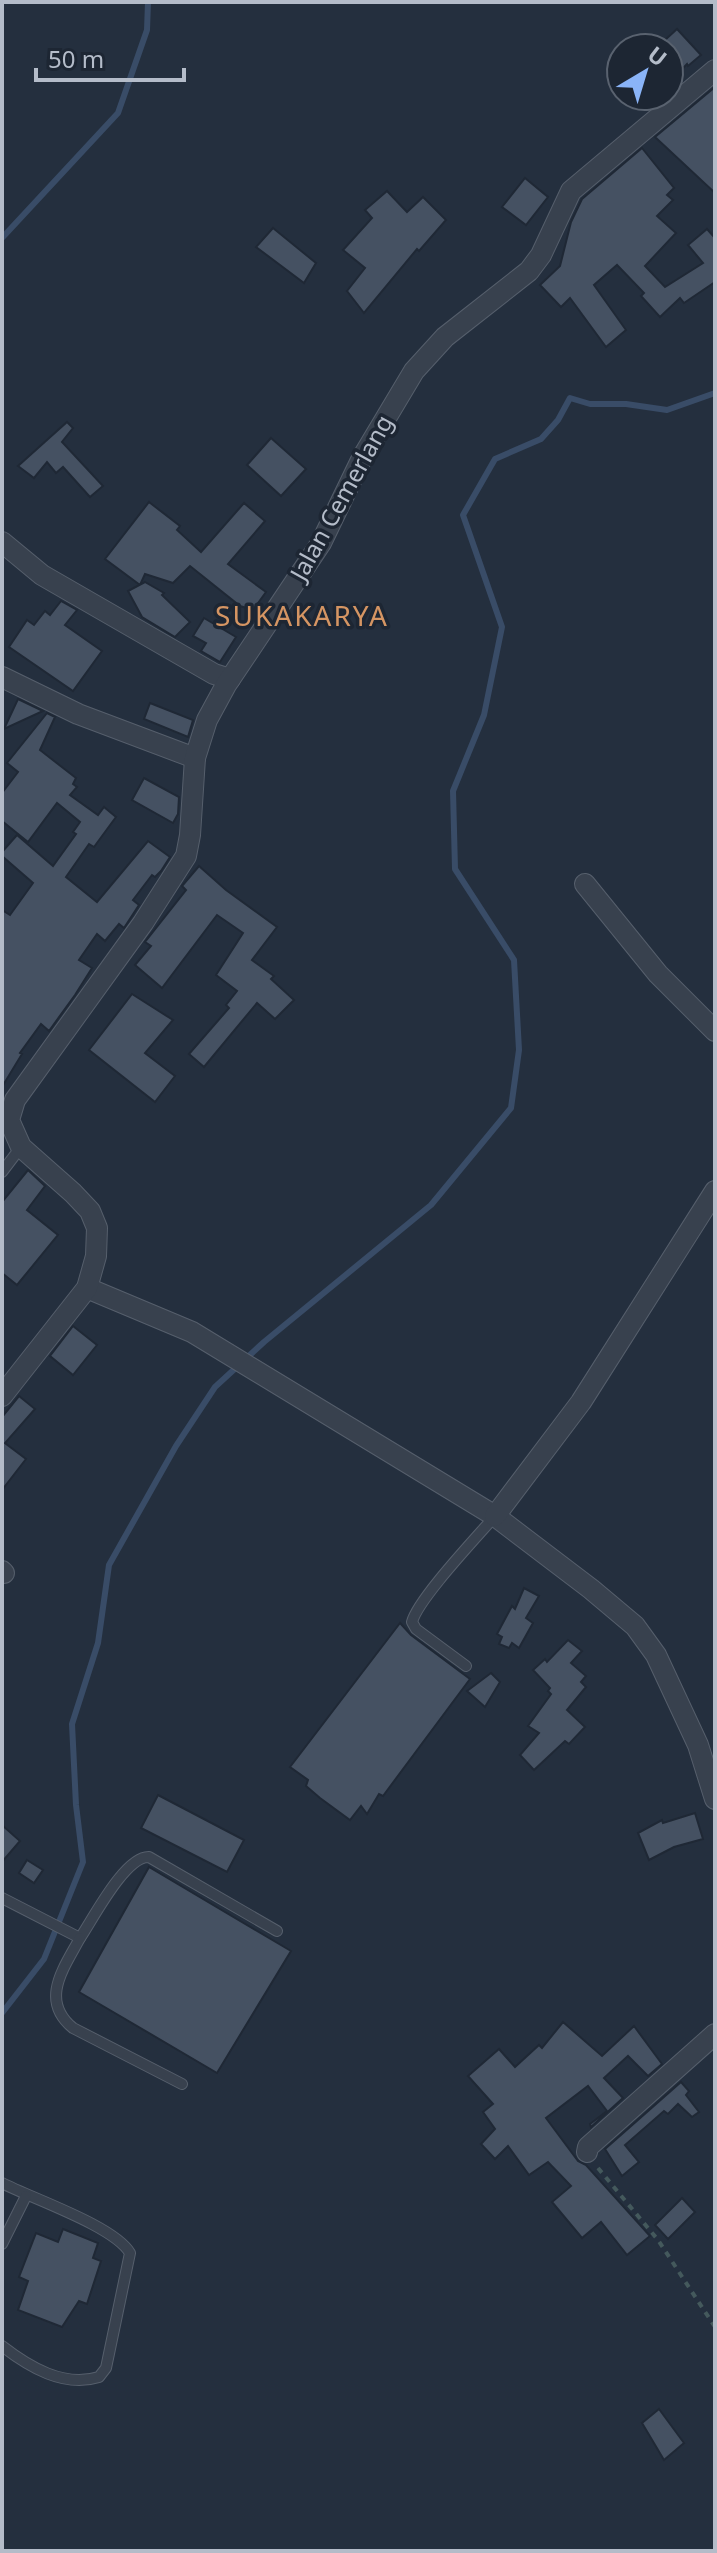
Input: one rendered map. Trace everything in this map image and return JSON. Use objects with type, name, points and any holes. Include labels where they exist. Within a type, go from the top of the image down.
[{"type":"street","name":"Jalan Cemerlang","points":[[2,1396],[87,1288],[96,1256],[97,1228],[90,1211],[21,1147],[5,1118],[143,923],[186,856],[195,758],[207,720],[230,679],[321,543],[362,458],[414,371],[445,337],[529,271],[549,240],[571,191],[715,70]]},
{"type":"street","points":[[2,542],[42,575],[214,674],[230,679]]},
{"type":"street","points":[[2,677],[78,714],[195,758]]},
{"type":"street","points":[[585,884],[658,974],[715,1031]]},
{"type":"street","points":[[495,1516],[581,1402],[715,1191]]},
{"type":"street","points":[[87,1288],[192,1332],[495,1516],[591,1589],[635,1626],[656,1655],[698,1745],[715,1799]]},
{"type":"street","points":[[587,2152],[588,2147],[715,2034]]},
{"type":"lane","points":[[2,1172],[21,1147]]},
{"type":"lane","points":[[466,1666],[416,1629],[413,1616],[495,1516]]},
{"type":"lane","points":[[182,2084],[73,2028],[62,2019],[56,1984],[80,1938],[129,1865],[142,1857],[149,1857],[277,1931]]},
{"type":"lane","points":[[2,1898],[80,1938]]},
{"type":"lane","points":[[2,2183],[102,2230],[124,2244],[130,2253],[106,2368],[99,2377],[81,2380],[56,2377],[42,2372],[2,2346]]},
{"type":"lane","points":[[2,2244],[26,2196]]},
{"type":"path","points":[[587,2152],[658,2240],[715,2327]]},
{"type":"building","points":[[685,38],[701,55],[685,66]]},
{"type":"building","points":[[715,87],[715,193],[655,137]]},
{"type":"building","points":[[642,148],[674,188],[667,195],[673,200],[657,216],[676,233],[645,266],[665,287],[703,263],[688,245],[707,229],[715,238],[715,282],[684,303],[680,298],[660,317],[641,296],[644,293],[617,265],[594,285],[626,330],[606,347],[570,298],[561,307],[540,285],[560,266],[571,222],[582,199]]},
{"type":"building","points":[[525,178],[548,197],[526,225],[502,207]]},
{"type":"building","points":[[387,191],[407,212],[423,197],[446,220],[419,251],[417,249],[364,313],[347,291],[365,268],[343,250],[372,218],[365,210]]},
{"type":"building","points":[[273,228],[316,263],[304,283],[256,247]]},
{"type":"building","points":[[67,422],[73,428],[62,442],[103,486],[90,497],[63,467],[56,473],[47,462],[34,478],[18,466]]},
{"type":"building","points":[[271,438],[306,469],[281,496],[247,465]]},
{"type":"building","points":[[149,502],[180,526],[177,530],[201,552],[244,503],[265,521],[228,564],[266,592],[253,610],[240,606],[190,566],[173,583],[145,574],[140,585],[105,559]]},
{"type":"building","points":[[145,582],[164,593],[162,595],[190,622],[175,637],[142,617],[128,591]]},
{"type":"building","points":[[61,601],[77,610],[65,625],[102,651],[73,691],[9,647],[27,620],[34,625],[45,611],[50,615]]},
{"type":"building","points":[[204,618],[236,637],[220,662],[201,651],[206,643],[193,636]]},
{"type":"building","points":[[18,699],[43,711],[4,729]]},
{"type":"building","points":[[150,703],[193,720],[188,737],[144,719]]},
{"type":"building","points":[[47,713],[55,717],[40,750],[76,778],[73,784],[77,787],[70,795],[98,815],[104,807],[116,817],[94,847],[89,844],[66,877],[97,902],[148,841],[170,857],[133,900],[139,905],[124,928],[119,924],[105,941],[97,934],[79,960],[92,968],[49,1031],[41,1024],[20,1053],[2,1087],[2,910],[10,915],[33,883],[2,856],[2,852],[17,835],[53,866],[76,834],[73,832],[80,822],[57,803],[28,842],[2,821],[2,793],[18,772],[7,763]]},
{"type":"building","points":[[144,778],[179,797],[178,814],[173,823],[132,800]]},
{"type":"building","points":[[199,866],[277,927],[252,960],[274,976],[271,979],[294,1000],[275,1019],[257,1003],[204,1067],[189,1054],[229,1008],[226,1005],[237,991],[216,975],[243,933],[217,915],[162,988],[135,965],[151,946],[145,942],[186,890],[182,886]]},
{"type":"building","points":[[132,994],[173,1020],[145,1053],[175,1076],[155,1102],[89,1050]]},
{"type":"building","points":[[28,1170],[45,1186],[27,1210],[58,1235],[17,1285],[2,1273],[2,1202]]},
{"type":"building","points":[[73,1326],[97,1345],[73,1375],[50,1356]]},
{"type":"building","points":[[19,1396],[35,1409],[5,1443],[26,1459],[2,1490],[2,1417]]},
{"type":"building","points":[[524,1588],[539,1596],[526,1618],[533,1623],[519,1648],[512,1643],[509,1648],[499,1644],[502,1637],[497,1634],[512,1606],[515,1609]]},
{"type":"building","points":[[400,1623],[411,1635],[470,1679],[383,1796],[379,1794],[367,1814],[361,1806],[350,1820],[306,1786],[308,1780],[290,1767]]},
{"type":"building","points":[[568,1640],[582,1651],[571,1663],[586,1676],[581,1682],[586,1687],[567,1710],[585,1727],[569,1744],[565,1741],[534,1770],[520,1755],[539,1733],[528,1726],[551,1694],[548,1691],[550,1688],[533,1670],[545,1659],[547,1662]]},
{"type":"building","points":[[491,1673],[500,1682],[485,1707],[467,1691]]},
{"type":"building","points":[[158,1795],[244,1840],[227,1872],[141,1828]]},
{"type":"building","points":[[695,1813],[703,1839],[674,1847],[649,1860],[638,1833],[662,1820],[663,1823]]},
{"type":"building","points":[[2,1825],[20,1841],[2,1862]]},
{"type":"building","points":[[27,1860],[43,1870],[34,1883],[19,1873]]},
{"type":"building","points":[[149,1867],[291,1951],[217,2073],[79,1992]]},
{"type":"building","points":[[563,2022],[602,2056],[634,2026],[662,2064],[648,2076],[628,2056],[604,2078],[623,2098],[591,2127],[590,2124],[607,2111],[588,2086],[546,2118],[578,2161],[586,2165],[650,2236],[627,2255],[601,2222],[582,2238],[552,2202],[571,2186],[548,2162],[529,2175],[508,2146],[495,2159],[481,2144],[495,2129],[483,2112],[493,2104],[468,2076],[499,2049],[515,2067],[539,2045],[542,2048]]},
{"type":"building","points":[[681,2082],[689,2091],[686,2095],[699,2112],[692,2117],[678,2104],[668,2114],[664,2111],[625,2145],[639,2162],[622,2176],[605,2149]]},
{"type":"building","points":[[682,2198],[695,2212],[668,2239],[655,2225]]},
{"type":"building","points":[[63,2229],[98,2243],[93,2258],[101,2261],[87,2304],[79,2301],[62,2327],[18,2310],[28,2281],[19,2277],[36,2233],[58,2242]]},
{"type":"building","points":[[659,2409],[684,2443],[664,2460],[642,2423]]},
{"type":"waterway","points":[[2,238],[118,113],[147,30],[148,2]]},
{"type":"waterway","points":[[2,2013],[44,1959],[83,1862],[76,1805],[72,1724],[98,1643],[109,1565],[176,1446],[215,1387],[264,1342],[431,1205],[511,1108],[519,1050],[514,960],[455,869],[453,791],[484,715],[502,627],[463,515],[495,459],[541,439],[558,420],[570,398],[590,404],[626,404],[667,410],[715,393]]},
{"type":"district","name":"SUKAKARYA","points":[[302,616]]}]
